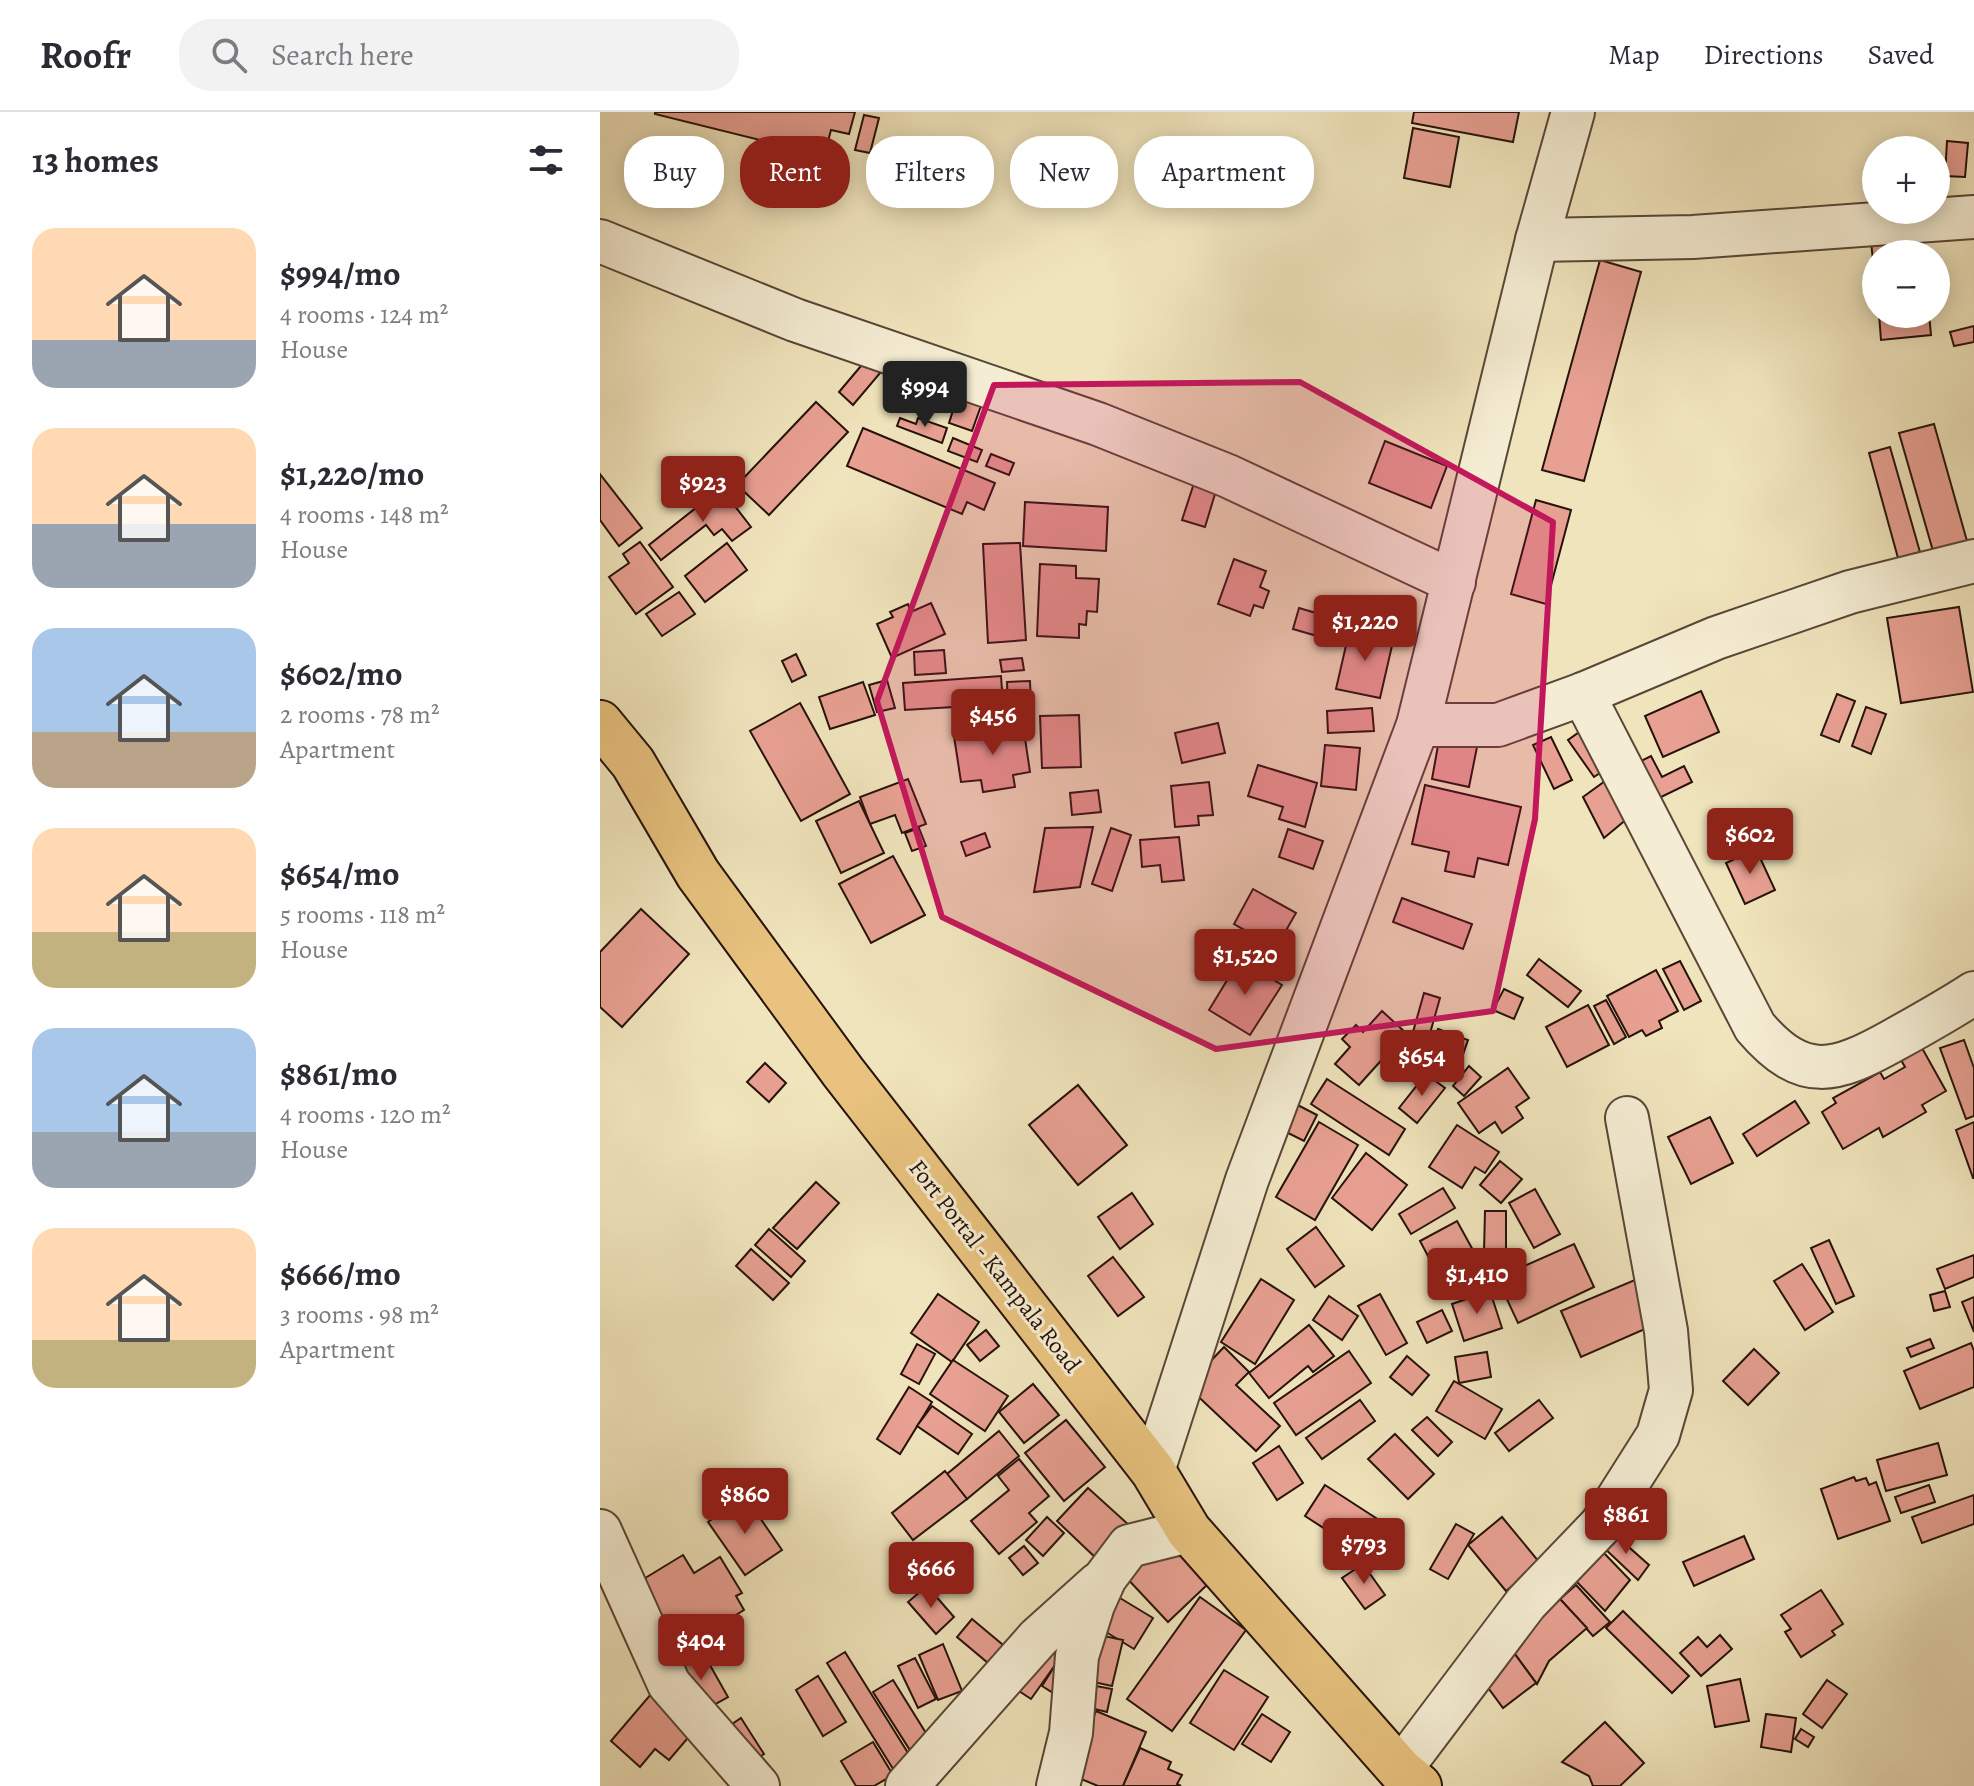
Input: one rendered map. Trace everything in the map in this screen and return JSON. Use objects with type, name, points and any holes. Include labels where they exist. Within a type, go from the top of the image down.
[{"type":"main road","name":"Fort Portal - Kampala Road","points":[[600,723],[633,763],[698,874],[843,1072],[1153,1471],[1189,1531],[1409,1778]]},
{"type":"street","points":[[1153,1471],[1247,1180],[1418,725],[1537,240],[1573,112]]},
{"type":"street","points":[[1537,240],[1693,237],[1974,217]]},
{"type":"street","points":[[600,241],[795,320],[1113,429],[1228,476],[1454,582]]},
{"type":"street","points":[[1418,725],[1498,725],[1583,694],[1716,638],[1835,597],[1974,561]]},
{"type":"street","points":[[1583,694],[1755,1027],[1774,1049],[1799,1064],[1832,1068],[1860,1059],[1974,993]]},
{"type":"street","points":[[1409,1778],[1526,1603],[1601,1525],[1658,1435],[1671,1390],[1666,1331],[1627,1118]]},
{"type":"street","points":[[600,1531],[669,1684],[758,1786]]},
{"type":"street","points":[[907,1786],[1038,1638],[1105,1578],[1129,1546],[1189,1531]]},
{"type":"street","points":[[1058,1786],[1071,1733],[1077,1656],[1105,1578]]},
{"type":"highlighted area","points":[[1300,382],[1553,522],[1535,819],[1493,1011],[1216,1049],[942,917],[877,701],[994,385]]},
{"type":"building","points":[[855,112],[849,134],[831,130],[829,136],[744,136],[655,114]]},
{"type":"building","points":[[1414,112],[1519,112],[1513,142],[1412,123]]},
{"type":"building","points":[[864,115],[879,118],[874,136],[866,136],[866,152],[855,150]]},
{"type":"building","points":[[1413,128],[1459,137],[1450,187],[1404,178]]},
{"type":"building","points":[[1950,141],[1968,143],[1965,177],[1950,176]]},
{"type":"building","points":[[1922,237],[1922,240],[1891,240]]},
{"type":"building","points":[[1600,260],[1641,272],[1584,481],[1542,470]]},
{"type":"building","points":[[1974,326],[1974,342],[1954,346],[1950,332]]},
{"type":"building","points":[[1880,328],[1930,328],[1931,335],[1881,340]]},
{"type":"building","points":[[866,360],[881,372],[853,405],[839,392]]},
{"type":"building","points":[[958,395],[982,403],[972,431],[949,423]]},
{"type":"building","points":[[816,402],[848,432],[769,515],[737,485]]},
{"type":"building","points":[[900,418],[916,424],[918,418],[947,428],[942,443],[897,426]]},
{"type":"building","points":[[1934,424],[1967,541],[1933,551],[1899,433]]},
{"type":"building","points":[[863,428],[995,483],[984,510],[967,502],[962,514],[847,466]]},
{"type":"building","points":[[953,438],[982,450],[977,462],[948,451]]},
{"type":"building","points":[[1385,441],[1447,466],[1431,508],[1369,483]]},
{"type":"building","points":[[1890,447],[1920,552],[1898,558],[1869,453]]},
{"type":"building","points":[[991,454],[1014,463],[1009,475],[986,466]]},
{"type":"building","points":[[600,474],[642,528],[619,546],[600,520]]},
{"type":"building","points":[[1196,477],[1218,484],[1205,527],[1182,520]]},
{"type":"building","points":[[721,488],[751,527],[732,541],[722,529],[714,535],[706,525],[661,560],[649,545]]},
{"type":"building","points":[[1536,500],[1571,510],[1546,604],[1511,594]]},
{"type":"building","points":[[1025,502],[1108,507],[1106,551],[1023,546]]},
{"type":"building","points":[[640,542],[673,587],[636,614],[609,577],[629,563],[623,554]]},
{"type":"building","points":[[727,543],[747,570],[705,602],[685,576]]},
{"type":"building","points":[[1020,543],[1026,640],[988,643],[983,544]]},
{"type":"building","points":[[1234,559],[1266,571],[1260,587],[1269,591],[1263,608],[1254,605],[1250,616],[1218,604]]},
{"type":"building","points":[[1040,564],[1076,566],[1076,578],[1099,579],[1097,612],[1087,611],[1086,625],[1079,624],[1079,638],[1037,636]]},
{"type":"building","points":[[679,592],[695,614],[662,636],[646,614]]},
{"type":"building","points":[[931,603],[945,634],[892,658],[877,624],[893,617],[890,612],[908,604],[911,612]]},
{"type":"building","points":[[1959,607],[1973,692],[1901,703],[1887,618]]},
{"type":"building","points":[[1299,608],[1347,622],[1341,643],[1293,629]]},
{"type":"building","points":[[1350,628],[1394,637],[1380,698],[1336,689]]},
{"type":"building","points":[[944,650],[946,673],[915,675],[914,652]]},
{"type":"building","points":[[796,654],[806,675],[792,682],[782,661]]},
{"type":"building","points":[[1022,658],[1024,670],[1002,672],[1000,660]]},
{"type":"building","points":[[1001,676],[1003,704],[905,710],[903,683]]},
{"type":"building","points":[[887,680],[895,708],[877,712],[869,685]]},
{"type":"building","points":[[1030,681],[1031,706],[1008,707],[1007,682]]},
{"type":"building","points":[[863,682],[875,715],[830,729],[819,697]]},
{"type":"building","points":[[1701,691],[1719,732],[1663,757],[1645,716]]},
{"type":"building","points":[[1837,694],[1855,701],[1839,742],[1821,735]]},
{"type":"building","points":[[800,703],[850,794],[801,821],[750,731]]},
{"type":"building","points":[[1866,707],[1886,714],[1871,754],[1852,746]]},
{"type":"building","points":[[1372,708],[1374,731],[1328,733],[1327,711]]},
{"type":"building","points":[[1079,715],[1081,767],[1042,768],[1040,716]]},
{"type":"building","points":[[1218,723],[1225,753],[1182,763],[1175,733]]},
{"type":"building","points":[[1023,725],[1030,772],[1013,775],[1015,787],[983,792],[981,780],[961,782],[954,736]]},
{"type":"building","points":[[1585,728],[1612,765],[1594,777],[1568,740]]},
{"type":"building","points":[[1551,737],[1572,780],[1554,789],[1533,745]]},
{"type":"building","points":[[1439,740],[1477,747],[1469,787],[1432,779]]},
{"type":"building","points":[[1325,745],[1360,748],[1356,790],[1321,786]]},
{"type":"building","points":[[1651,756],[1662,777],[1684,766],[1692,782],[1653,801],[1635,764]]},
{"type":"building","points":[[1258,765],[1317,783],[1305,827],[1279,819],[1283,807],[1248,796]]},
{"type":"building","points":[[1612,776],[1634,813],[1604,838],[1583,797]]},
{"type":"building","points":[[908,779],[926,824],[902,833],[895,815],[870,824],[860,797]]},
{"type":"building","points":[[1209,782],[1213,815],[1198,816],[1199,825],[1175,827],[1171,786]]},
{"type":"building","points":[[1425,785],[1521,807],[1508,865],[1478,858],[1474,877],[1445,871],[1449,852],[1412,844]]},
{"type":"building","points":[[1098,790],[1101,812],[1072,815],[1070,793]]},
{"type":"building","points":[[859,801],[884,853],[841,873],[816,821]]},
{"type":"building","points":[[1093,827],[1080,887],[1034,892],[1045,828]]},
{"type":"building","points":[[919,828],[926,846],[912,851],[905,833]]},
{"type":"building","points":[[1111,828],[1131,835],[1112,891],[1092,884]]},
{"type":"building","points":[[1288,829],[1323,841],[1313,869],[1279,857]]},
{"type":"building","points":[[985,833],[990,847],[966,856],[961,842]]},
{"type":"building","points":[[1179,837],[1184,880],[1162,882],[1160,865],[1142,867],[1140,840]]},
{"type":"building","points":[[1756,849],[1775,890],[1745,904],[1726,863]]},
{"type":"building","points":[[893,856],[925,915],[871,943],[839,884]]},
{"type":"building","points":[[1253,889],[1296,913],[1276,948],[1234,924]]},
{"type":"building","points":[[1402,898],[1472,924],[1463,949],[1393,922]]},
{"type":"building","points":[[641,909],[689,954],[622,1027],[600,1007],[600,952]]},
{"type":"building","points":[[1240,959],[1282,985],[1250,1035],[1209,1010]]},
{"type":"building","points":[[1539,959],[1581,991],[1568,1007],[1527,975]]},
{"type":"building","points":[[1680,961],[1701,1001],[1684,1010],[1663,969]]},
{"type":"building","points":[[1656,970],[1678,1011],[1659,1021],[1662,1028],[1646,1036],[1642,1030],[1629,1037],[1607,996]]},
{"type":"building","points":[[1504,989],[1523,998],[1514,1019],[1493,1010]]},
{"type":"building","points":[[1424,993],[1440,998],[1427,1044],[1411,1039]]},
{"type":"building","points":[[1606,1000],[1626,1037],[1614,1044],[1594,1006]]},
{"type":"building","points":[[1588,1005],[1609,1045],[1567,1067],[1546,1027]]},
{"type":"building","points":[[1382,1011],[1406,1033],[1359,1085],[1335,1064],[1350,1047],[1342,1039],[1356,1025],[1363,1032]]},
{"type":"building","points":[[1438,1029],[1468,1040],[1455,1077],[1425,1067]]},
{"type":"building","points":[[1964,1040],[1974,1068],[1974,1116],[1966,1119],[1940,1048]]},
{"type":"building","points":[[1922,1048],[1946,1091],[1922,1105],[1926,1112],[1883,1137],[1879,1128],[1843,1149],[1822,1112],[1836,1103],[1833,1098],[1880,1072],[1884,1079],[1905,1067],[1901,1060]]},
{"type":"building","points":[[765,1063],[786,1083],[769,1102],[747,1082]]},
{"type":"building","points":[[1469,1066],[1481,1077],[1464,1096],[1453,1086]]},
{"type":"building","points":[[1508,1068],[1529,1098],[1516,1107],[1523,1118],[1502,1133],[1495,1122],[1479,1133],[1458,1103]]},
{"type":"building","points":[[1426,1074],[1445,1088],[1417,1123],[1399,1108]]},
{"type":"building","points":[[1327,1079],[1405,1129],[1389,1155],[1311,1104]]},
{"type":"building","points":[[1078,1085],[1127,1145],[1078,1185],[1029,1125]]},
{"type":"building","points":[[1290,1101],[1317,1115],[1304,1141],[1276,1127]]},
{"type":"building","points":[[1795,1101],[1809,1123],[1757,1156],[1743,1134]]},
{"type":"building","points":[[1710,1117],[1733,1163],[1691,1184],[1668,1137]]},
{"type":"building","points":[[1319,1122],[1358,1145],[1315,1220],[1276,1197]]},
{"type":"building","points":[[1974,1122],[1974,1178],[1973,1178],[1956,1130]]},
{"type":"building","points":[[1457,1125],[1499,1152],[1485,1173],[1475,1167],[1462,1188],[1429,1167]]},
{"type":"building","points":[[1366,1153],[1407,1185],[1372,1230],[1332,1198]]},
{"type":"building","points":[[1500,1161],[1522,1179],[1501,1203],[1480,1185]]},
{"type":"building","points":[[816,1182],[839,1203],[797,1249],[773,1228]]},
{"type":"building","points":[[1443,1188],[1455,1208],[1411,1234],[1399,1214]]},
{"type":"building","points":[[1535,1189],[1560,1234],[1534,1248],[1509,1203]]},
{"type":"building","points":[[1132,1193],[1153,1224],[1120,1249],[1098,1217]]},
{"type":"building","points":[[1485,1211],[1506,1211],[1506,1252],[1484,1252]]},
{"type":"building","points":[[1457,1221],[1485,1272],[1447,1292],[1420,1241]]},
{"type":"building","points":[[1316,1227],[1344,1266],[1315,1287],[1287,1249]]},
{"type":"building","points":[[769,1229],[805,1261],[791,1277],[755,1245]]},
{"type":"building","points":[[1829,1240],[1854,1296],[1836,1304],[1811,1248]]},
{"type":"building","points":[[1574,1244],[1594,1287],[1518,1323],[1497,1278]]},
{"type":"building","points":[[751,1249],[789,1283],[773,1300],[736,1266]]},
{"type":"building","points":[[1974,1255],[1974,1277],[1945,1289],[1937,1269]]},
{"type":"building","points":[[1113,1257],[1144,1297],[1118,1316],[1088,1276]]},
{"type":"building","points":[[1802,1264],[1833,1312],[1805,1330],[1774,1281]]},
{"type":"building","points":[[1642,1277],[1661,1322],[1581,1357],[1561,1311]]},
{"type":"building","points":[[1261,1279],[1294,1300],[1255,1364],[1221,1342]]},
{"type":"building","points":[[1490,1291],[1502,1328],[1464,1341],[1452,1304]]},
{"type":"building","points":[[1945,1291],[1950,1307],[1934,1311],[1930,1295]]},
{"type":"building","points":[[938,1294],[979,1322],[952,1362],[911,1333]]},
{"type":"building","points":[[1380,1294],[1407,1343],[1386,1355],[1358,1306]]},
{"type":"building","points":[[1329,1296],[1358,1316],[1342,1340],[1313,1320]]},
{"type":"building","points":[[1974,1297],[1974,1332],[1962,1302]]},
{"type":"building","points":[[1442,1310],[1452,1331],[1427,1343],[1417,1322]]},
{"type":"building","points":[[1309,1325],[1334,1356],[1313,1372],[1308,1366],[1269,1398],[1249,1373]]},
{"type":"building","points":[[986,1330],[999,1346],[980,1361],[967,1345]]},
{"type":"building","points":[[1930,1339],[1934,1348],[1911,1357],[1907,1348]]},
{"type":"building","points":[[1971,1343],[1974,1351],[1974,1387],[1920,1409],[1904,1371]]},
{"type":"building","points":[[917,1344],[935,1354],[919,1384],[901,1374]]},
{"type":"building","points":[[1224,1347],[1249,1372],[1236,1385],[1280,1426],[1256,1451],[1187,1386]]},
{"type":"building","points":[[1754,1349],[1779,1373],[1748,1405],[1723,1381]]},
{"type":"building","points":[[1349,1351],[1371,1383],[1296,1435],[1274,1403]]},
{"type":"building","points":[[1487,1352],[1491,1377],[1459,1383],[1455,1357]]},
{"type":"building","points":[[1407,1356],[1429,1375],[1412,1395],[1390,1377]]},
{"type":"building","points":[[953,1360],[1008,1396],[985,1431],[930,1394]]},
{"type":"building","points":[[1454,1381],[1502,1409],[1485,1439],[1436,1411]]},
{"type":"building","points":[[1033,1384],[1059,1415],[1024,1443],[999,1412]]},
{"type":"building","points":[[909,1387],[932,1402],[900,1454],[877,1439]]},
{"type":"building","points":[[1360,1400],[1375,1421],[1322,1459],[1306,1438]]},
{"type":"building","points":[[1539,1400],[1553,1418],[1509,1451],[1495,1433]]},
{"type":"building","points":[[932,1406],[972,1434],[958,1454],[917,1426]]},
{"type":"building","points":[[1427,1417],[1452,1442],[1438,1456],[1412,1430]]},
{"type":"building","points":[[1066,1420],[1105,1467],[1064,1501],[1025,1453]]},
{"type":"building","points":[[999,1431],[1019,1456],[967,1499],[947,1474]]},
{"type":"building","points":[[1395,1434],[1434,1474],[1408,1499],[1368,1459]]},
{"type":"building","points":[[1938,1443],[1947,1475],[1886,1491],[1877,1460]]},
{"type":"building","points":[[1279,1446],[1303,1483],[1277,1500],[1253,1463]]},
{"type":"building","points":[[1019,1459],[1049,1496],[1029,1513],[1037,1522],[999,1554],[971,1521],[1009,1490],[998,1476]]},
{"type":"building","points":[[945,1471],[967,1499],[913,1540],[892,1513]]},
{"type":"building","points":[[1854,1477],[1856,1481],[1866,1478],[1869,1485],[1876,1482],[1890,1521],[1838,1539],[1821,1489]]},
{"type":"building","points":[[1325,1485],[1379,1520],[1359,1551],[1305,1516]]},
{"type":"building","points":[[1929,1485],[1935,1502],[1901,1513],[1895,1497]]},
{"type":"building","points":[[1088,1488],[1130,1526],[1098,1560],[1057,1521]]},
{"type":"building","points":[[1974,1495],[1974,1524],[1922,1543],[1912,1517]]},
{"type":"building","points":[[745,1496],[782,1550],[745,1575],[708,1522]]},
{"type":"building","points":[[1047,1517],[1064,1533],[1043,1556],[1026,1540]]},
{"type":"building","points":[[1502,1517],[1540,1563],[1506,1591],[1468,1545]]},
{"type":"building","points":[[1456,1524],[1474,1534],[1448,1579],[1430,1569]]},
{"type":"building","points":[[1613,1533],[1649,1565],[1638,1580],[1602,1546]]},
{"type":"building","points":[[1162,1535],[1208,1584],[1168,1622],[1122,1573]]},
{"type":"building","points":[[1744,1536],[1754,1559],[1694,1586],[1683,1562]]},
{"type":"building","points":[[1024,1546],[1038,1563],[1023,1575],[1009,1558]]},
{"type":"building","points":[[1601,1550],[1630,1580],[1605,1611],[1575,1580]]},
{"type":"building","points":[[683,1555],[694,1573],[720,1557],[742,1593],[736,1596],[744,1610],[718,1626],[715,1620],[702,1628],[707,1636],[686,1649],[676,1633],[662,1641],[638,1603],[652,1594],[642,1580]]},
{"type":"building","points":[[1363,1564],[1385,1595],[1365,1609],[1342,1578]]},
{"type":"building","points":[[1576,1585],[1610,1622],[1593,1636],[1560,1599]]},
{"type":"building","points":[[927,1586],[954,1617],[936,1634],[908,1602]]},
{"type":"building","points":[[1821,1590],[1843,1624],[1832,1631],[1835,1635],[1801,1657],[1785,1632],[1791,1629],[1781,1615]]},
{"type":"building","points":[[1115,1595],[1153,1618],[1134,1649],[1096,1626]]},
{"type":"building","points":[[1200,1597],[1246,1630],[1172,1731],[1127,1699]]},
{"type":"building","points":[[1560,1599],[1587,1628],[1549,1661],[1537,1684],[1509,1646]]},
{"type":"building","points":[[1623,1611],[1689,1676],[1672,1693],[1606,1628]]},
{"type":"building","points":[[972,1619],[1009,1650],[994,1668],[957,1637]]},
{"type":"building","points":[[1099,1635],[1123,1640],[1112,1686],[1089,1681]]},
{"type":"building","points":[[1720,1635],[1732,1649],[1701,1676],[1680,1653],[1698,1637],[1707,1647]]},
{"type":"building","points":[[943,1644],[962,1691],[938,1700],[919,1655]]},
{"type":"building","points":[[1509,1646],[1536,1683],[1503,1708],[1475,1670]]},
{"type":"building","points":[[1048,1649],[1060,1658],[1031,1699],[1019,1691]]},
{"type":"building","points":[[702,1651],[728,1697],[701,1712],[674,1668]]},
{"type":"building","points":[[845,1652],[918,1769],[900,1780],[827,1663]]},
{"type":"building","points":[[915,1658],[936,1699],[918,1708],[898,1666]]},
{"type":"building","points":[[1056,1664],[1058,1696],[1042,1686]]},
{"type":"building","points":[[1224,1670],[1268,1697],[1234,1750],[1190,1723]]},
{"type":"building","points":[[818,1676],[846,1722],[823,1736],[796,1690]]},
{"type":"building","points":[[1740,1679],[1749,1721],[1715,1727],[1707,1686]]},
{"type":"building","points":[[893,1680],[934,1746],[915,1758],[873,1692]]},
{"type":"building","points":[[1827,1680],[1847,1694],[1822,1728],[1803,1714]]},
{"type":"building","points":[[1091,1685],[1112,1689],[1107,1712],[1086,1707]]},
{"type":"building","points":[[657,1687],[693,1732],[669,1760],[655,1749],[640,1767],[611,1741]]},
{"type":"building","points":[[1096,1711],[1146,1732],[1123,1786],[1098,1786],[1069,1774]]},
{"type":"building","points":[[1262,1714],[1290,1732],[1271,1762],[1242,1744]]},
{"type":"building","points":[[1766,1714],[1796,1718],[1791,1752],[1761,1747]]},
{"type":"building","points":[[741,1718],[764,1754],[745,1767],[722,1731]]},
{"type":"building","points":[[1605,1722],[1644,1763],[1620,1786],[1593,1786],[1589,1776],[1562,1762]]},
{"type":"building","points":[[1801,1729],[1814,1737],[1808,1747],[1795,1739]]},
{"type":"building","points":[[873,1742],[893,1775],[874,1786],[856,1786],[841,1761]]},
{"type":"building","points":[[1140,1748],[1171,1762],[1168,1769],[1182,1775],[1177,1784],[1181,1786],[1123,1786]]}]
